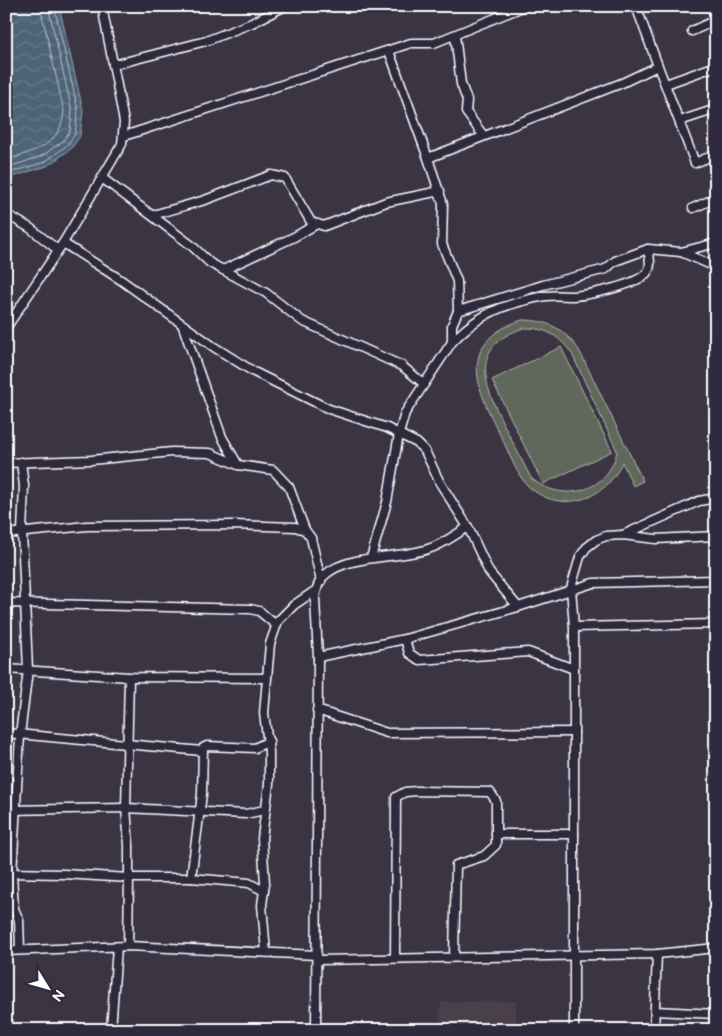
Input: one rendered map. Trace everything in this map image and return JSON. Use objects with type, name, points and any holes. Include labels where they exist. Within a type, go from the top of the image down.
[{"type":"street","points":[[6,328],[63,243],[118,152],[124,136],[124,122],[102,6]]},
{"type":"street","points":[[114,65],[215,38],[284,6]]},
{"type":"street","points":[[124,136],[411,44],[434,44],[525,6]]},
{"type":"street","points":[[636,6],[695,163],[716,154]]},
{"type":"street","points":[[692,31],[716,20]]},
{"type":"street","points":[[455,35],[461,84],[468,100],[466,112],[483,135]]},
{"type":"street","points":[[389,51],[443,204],[442,244],[457,281],[458,311],[452,325],[452,342]]},
{"type":"street","points":[[428,158],[483,135],[622,83],[658,66]]},
{"type":"street","points":[[666,84],[716,66]]},
{"type":"street","points":[[680,121],[716,109]]},
{"type":"street","points":[[153,215],[205,200],[271,175],[285,178],[311,222],[324,226],[386,202],[440,191]]},
{"type":"street","points":[[102,178],[153,215],[210,263],[266,293],[302,321],[402,366],[424,384]]},
{"type":"street","points":[[693,208],[716,198]]},
{"type":"street","points":[[6,214],[30,228],[58,250]]},
{"type":"street","points":[[223,270],[294,237],[316,224]]},
{"type":"street","points":[[63,243],[121,280],[230,357],[287,389],[329,409],[399,434],[417,443],[425,451],[440,483],[468,527],[489,572],[518,607]]},
{"type":"street","points":[[681,252],[716,243]]},
{"type":"street","points":[[458,311],[606,270],[615,261],[648,249],[681,252],[716,267]]},
{"type":"street","points":[[371,558],[387,502],[399,434],[405,413],[452,342],[471,324],[488,314],[510,305],[547,296],[574,296],[606,290],[637,279],[644,275],[650,266],[648,249]]},
{"type":"street","points":[[182,324],[222,437],[238,466]]},
{"type":"street","points":[[6,463],[91,460],[172,452],[210,453],[238,466],[274,470],[289,487],[305,530],[310,538],[321,581]]},
{"type":"street","points":[[20,950],[19,920],[14,909],[9,873],[16,810],[20,735],[28,670],[27,604],[22,532],[24,486],[21,462]]},
{"type":"street","points":[[623,535],[699,501],[716,498]]},
{"type":"street","points":[[6,534],[87,526],[134,525],[278,525],[305,530]]},
{"type":"street","points":[[316,1030],[318,657],[314,624],[316,590],[324,575],[332,570],[371,558],[404,555],[429,549],[468,527]]},
{"type":"street","points":[[574,1030],[574,626],[571,588],[580,556],[586,548],[606,536],[623,535],[656,539],[716,536]]},
{"type":"street","points":[[318,657],[405,639],[518,607],[571,588],[601,582],[716,580]]},
{"type":"street","points":[[266,952],[262,905],[264,890],[262,838],[264,810],[269,784],[269,741],[264,712],[270,644],[276,625],[294,605],[316,590]]},
{"type":"street","points":[[6,603],[250,609],[258,611],[276,625]]},
{"type":"street","points":[[574,626],[716,624]]},
{"type":"street","points":[[405,639],[409,652],[419,660],[528,652],[574,668]]},
{"type":"street","points":[[6,669],[129,676],[266,678]]},
{"type":"street","points":[[128,946],[129,845],[126,808],[126,744],[129,676]]},
{"type":"street","points":[[318,710],[387,733],[574,732]]},
{"type":"street","points":[[6,733],[202,751]]},
{"type":"street","points":[[191,878],[194,841],[200,811],[202,751],[207,746],[255,748],[269,741]]},
{"type":"street","points":[[395,958],[396,797],[400,794],[417,791],[490,792],[496,801],[496,845],[491,852],[456,865],[454,957]]},
{"type":"street","points":[[6,810],[126,808],[246,814],[264,810]]},
{"type":"street","points":[[496,834],[574,834]]},
{"type":"street","points":[[9,873],[129,878],[191,878],[248,883],[264,890]]},
{"type":"street","points":[[111,1030],[117,946]]},
{"type":"street","points":[[6,951],[128,946],[266,952],[317,958],[395,958],[657,954],[716,948]]},
{"type":"street","points":[[654,1030],[657,954]]},
{"type":"street","points":[[655,1011],[716,1014]]},
{"type":"shaded area","points":[[516,1001],[516,1024],[560,1025],[560,1030],[348,1030],[348,1024],[439,1026],[441,1002]]},
{"type":"green space","points":[[522,320],[532,320],[555,327],[568,336],[579,350],[643,481],[633,486],[622,462],[606,486],[582,499],[569,501],[555,500],[542,496],[529,487],[514,465],[480,388],[477,371],[479,356],[486,342],[500,330]],"holes":[[[524,328],[532,328],[552,334],[572,354],[617,451],[612,465],[604,477],[594,485],[582,490],[556,491],[543,486],[531,478],[498,412],[487,383],[486,369],[488,357],[494,345],[506,336]]]},
{"type":"green space","points":[[561,347],[612,451],[543,484],[492,380]]},
{"type":"water","points":[[6,6],[59,6],[83,110],[80,136],[71,149],[47,166],[6,179]]}]
